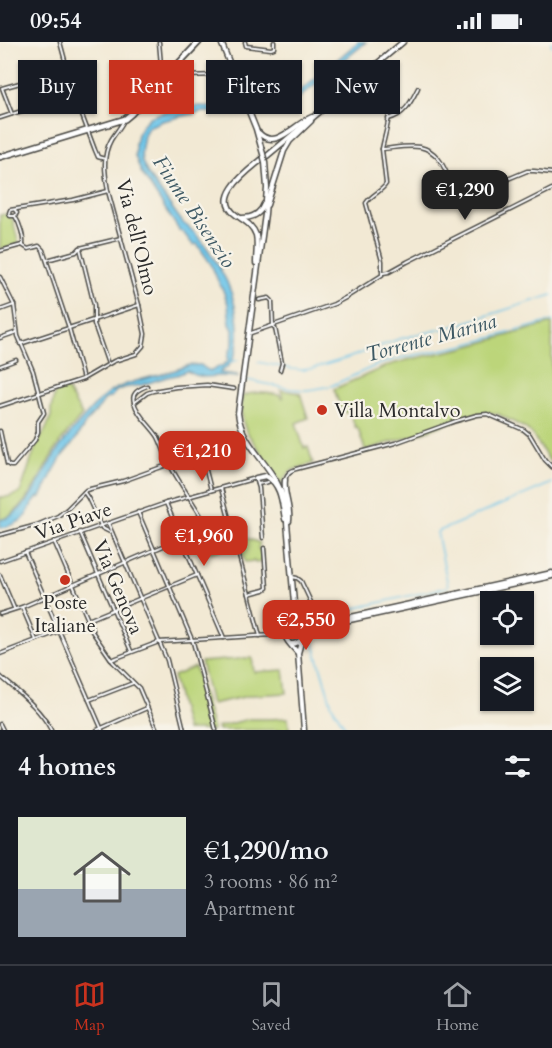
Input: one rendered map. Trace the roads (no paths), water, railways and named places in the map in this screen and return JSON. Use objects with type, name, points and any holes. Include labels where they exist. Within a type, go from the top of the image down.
[{"type":"main road","points":[[222,42],[265,155]]},
{"type":"main road","points":[[382,60],[403,42]]},
{"type":"main road","name":"Via dell'Olmo","points":[[182,60],[198,43]]},
{"type":"main road","name":"Via dell'Olmo","points":[[125,119],[130,114]]},
{"type":"main road","points":[[291,644],[298,643],[302,639],[308,627],[296,611],[294,603],[286,504],[274,475],[244,434],[239,421],[238,408],[267,195],[263,161],[265,155],[317,114]]},
{"type":"main road","points":[[255,127],[264,138],[274,140],[315,116]]},
{"type":"main road","points":[[265,214],[284,151],[290,141],[315,116]]},
{"type":"main road","points":[[0,157],[125,119]]},
{"type":"main road","points":[[256,276],[256,237],[250,225],[230,208],[228,201],[229,193],[237,181],[263,161]]},
{"type":"main road","points":[[239,217],[258,214],[263,208],[267,195]]},
{"type":"main road","points":[[256,478],[267,476],[274,482],[280,495],[287,525]]},
{"type":"main road","points":[[285,480],[290,516],[287,525]]},
{"type":"main road","points":[[306,623],[326,622],[552,574]]},
{"type":"main road","points":[[307,631],[552,574]]},
{"type":"main road","points":[[291,624],[294,603]]},
{"type":"main road","points":[[298,653],[285,639],[291,624],[302,619]]},
{"type":"main road","points":[[302,639],[298,653],[304,730]]},
{"type":"street","points":[[60,42],[65,60]]},
{"type":"street","points":[[159,42],[161,60]]},
{"type":"street","points":[[244,42],[246,46],[271,50],[274,48],[273,42]]},
{"type":"street","points":[[12,114],[2,88],[18,84]]},
{"type":"street","points":[[388,119],[407,109],[418,88]]},
{"type":"street","points":[[0,118],[18,112]]},
{"type":"street","points":[[81,114],[97,155],[105,159]]},
{"type":"street","points":[[383,273],[382,261],[366,203],[383,188],[386,182],[382,149],[389,114]]},
{"type":"street","name":"Via dell'Olmo","points":[[108,364],[136,354],[144,342],[139,305],[105,173],[105,159],[110,143],[125,119]]},
{"type":"street","points":[[382,149],[413,146],[431,151],[441,161],[453,186],[464,195],[527,171],[552,173]]},
{"type":"street","points":[[251,333],[334,304],[383,273],[552,189]]},
{"type":"street","points":[[15,216],[9,213],[11,209],[73,200],[108,191]]},
{"type":"street","points":[[15,210],[23,246]]},
{"type":"street","points":[[47,260],[76,252],[80,248],[121,238]]},
{"type":"street","points":[[0,251],[23,246],[28,249],[41,247],[44,250],[83,378]]},
{"type":"street","points":[[0,406],[83,378],[108,364],[94,324],[92,297],[80,248]]},
{"type":"street","points":[[0,277],[14,305],[20,344],[32,366],[44,413],[38,422],[37,437],[15,465],[7,464],[0,430]]},
{"type":"street","points":[[259,300],[269,298],[272,301],[273,326],[282,363],[280,370]]},
{"type":"street","points":[[0,310],[14,305]]},
{"type":"street","points":[[20,344],[139,305]]},
{"type":"street","points":[[0,338],[17,332]]},
{"type":"street","points":[[0,366],[16,360]]},
{"type":"street","points":[[134,403],[147,393],[176,387],[207,385],[234,389]]},
{"type":"street","points":[[147,386],[136,391],[134,403],[156,434],[170,464],[201,516]]},
{"type":"street","points":[[285,480],[289,472],[296,469],[395,443],[463,419],[487,414],[524,430],[552,467]]},
{"type":"street","points":[[199,443],[211,490]]},
{"type":"street","points":[[0,535],[37,525],[58,516],[86,490],[123,481],[170,464]]},
{"type":"street","points":[[256,478],[263,538]]},
{"type":"street","name":"Via Piave","points":[[0,561],[189,495],[256,478]]},
{"type":"street","points":[[258,484],[268,482]]},
{"type":"street","points":[[220,488],[260,636]]},
{"type":"street","points":[[84,492],[102,528],[113,534]]},
{"type":"street","points":[[166,503],[224,638]]},
{"type":"street","points":[[138,512],[193,640],[216,730]]},
{"type":"street","points":[[108,523],[167,660],[184,730]]},
{"type":"street","points":[[0,614],[22,607],[198,531]]},
{"type":"street","name":"Via Genova","points":[[80,532],[131,652]]},
{"type":"street","points":[[54,541],[98,640]]},
{"type":"street","points":[[249,594],[267,588],[264,548]]},
{"type":"street","points":[[25,552],[102,729]]},
{"type":"street","points":[[0,575],[15,609]]},
{"type":"street","points":[[0,654],[60,632],[196,575]]},
{"type":"street","points":[[292,577],[301,581],[316,613],[326,622]]},
{"type":"street","points":[[22,607],[36,641]]},
{"type":"street","points":[[73,626],[88,627],[111,660],[139,688],[157,730]]},
{"type":"street","points":[[111,660],[159,642],[273,635],[286,632]]},
{"type":"street","points":[[273,635],[285,639]]},
{"type":"street","points":[[0,676],[41,715],[51,730]]},
{"type":"street","points":[[89,700],[133,683]]},
{"type":"street","points":[[98,730],[148,708]]},
{"type":"street","points":[[0,724],[3,730]]},
{"type":"water","points":[[358,42],[366,42],[344,60],[337,60]]},
{"type":"water","points":[[314,79],[314,85],[302,95],[302,89]]},
{"type":"water","points":[[206,106],[206,112],[194,114],[194,107]]},
{"type":"water","points":[[158,114],[192,114],[162,121],[148,127],[144,135],[142,162],[149,176],[183,223],[208,250],[227,282],[237,317],[238,343],[230,364],[220,373],[238,377],[205,377],[187,371],[116,391],[104,400],[87,421],[63,455],[42,495],[38,497],[25,517],[15,524],[0,528],[0,520],[20,509],[28,500],[62,444],[107,394],[126,384],[190,365],[201,365],[212,371],[228,361],[233,344],[233,330],[223,290],[211,264],[197,244],[193,245],[179,230],[141,172],[135,156],[137,134],[150,117]]},
{"type":"waterway","points":[[551,42],[552,46]]},
{"type":"waterway","points":[[258,362],[292,369],[311,369],[399,339],[451,327],[552,295]]},
{"type":"waterway","name":"Torrente Marina","points":[[247,380],[291,389],[306,390],[331,386],[395,359],[461,346],[552,321]]},
{"type":"waterway","points":[[230,362],[238,360]]},
{"type":"waterway","points":[[339,612],[447,587],[437,532],[552,483]]},
{"type":"waterway","points":[[311,635],[332,706],[347,730]]},
{"type":"place","name":"Villa Montalvo","points":[[322,410]]},
{"type":"place","name":"Poste Italiane","points":[[65,580]]},
{"type":"water label","name":"Fiume Bisenzio","points":[[194,212]]}]
